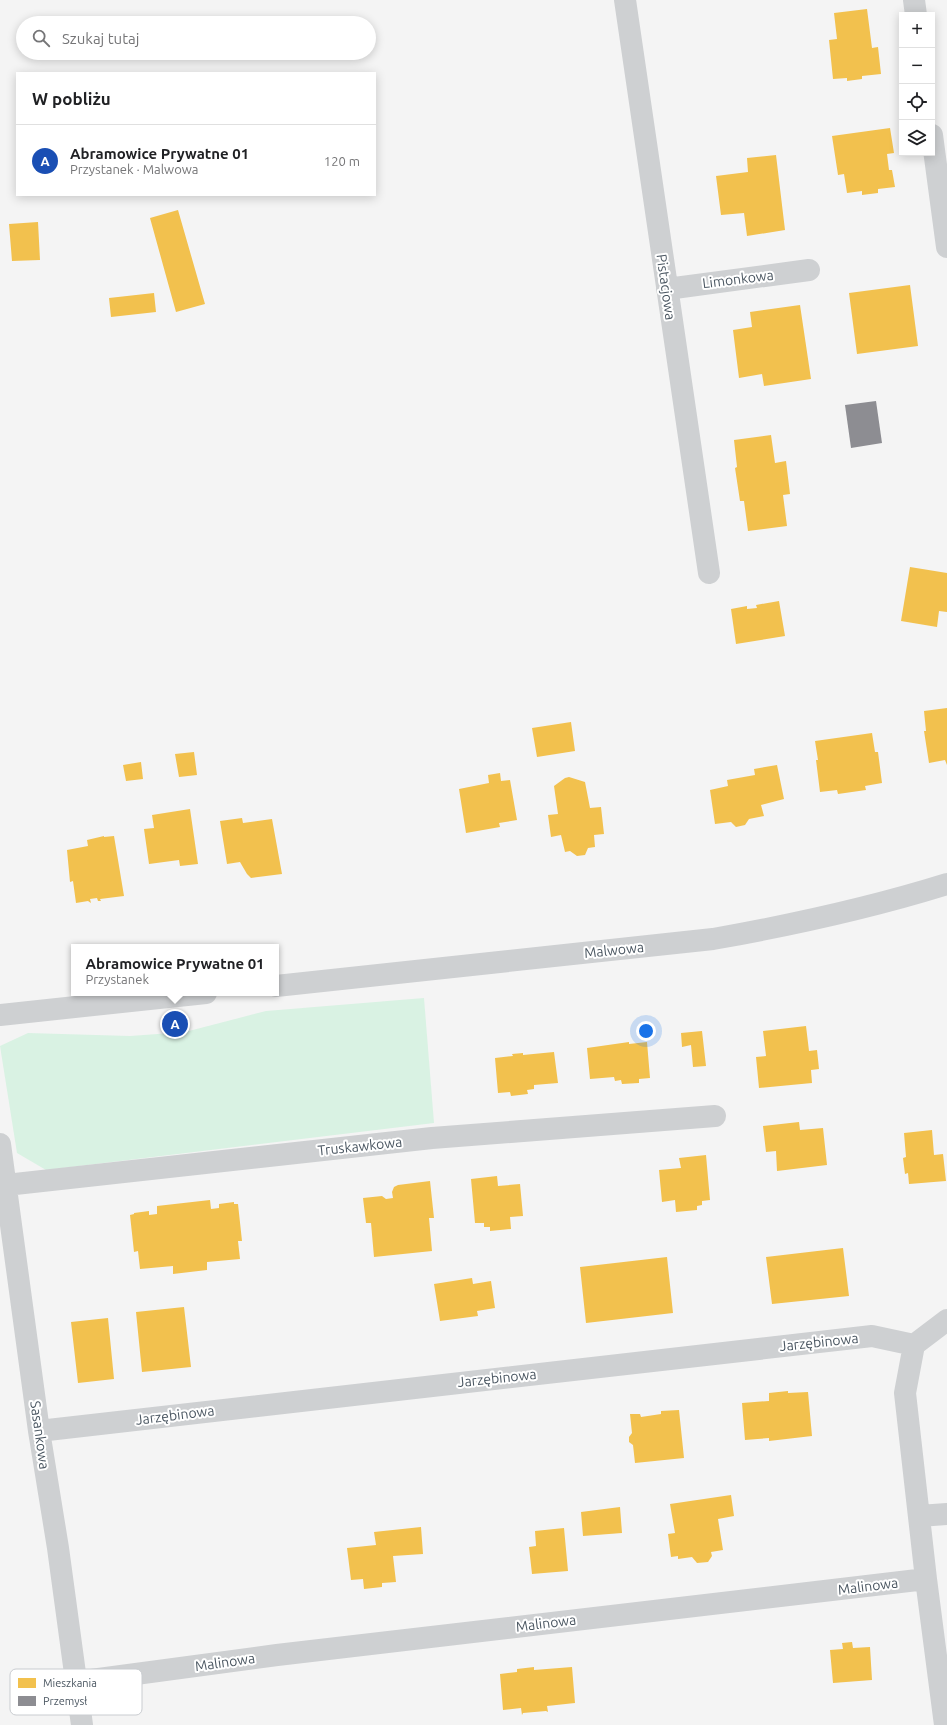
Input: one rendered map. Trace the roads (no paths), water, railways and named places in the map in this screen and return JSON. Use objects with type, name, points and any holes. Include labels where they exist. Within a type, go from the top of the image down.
[{"type":"street","name":"Pistacjowa","points":[[625,0],[666,289],[709,573]]},
{"type":"street","points":[[914,0],[916,12]]},
{"type":"street","points":[[935,156],[947,247]]},
{"type":"street","name":"Limonkowa","points":[[666,289],[809,270]]},
{"type":"street","name":"Malwowa","points":[[279,986],[713,938],[771,928],[854,910],[947,884]]},
{"type":"street","points":[[0,1015],[178,996]]},
{"type":"street","name":"Truskawkowa","points":[[6,1185],[432,1138],[715,1116]]},
{"type":"street","name":"Sasankowa","points":[[0,1144],[39,1431],[58,1548],[74,1669]]},
{"type":"street","points":[[945,1725],[926,1580],[905,1393],[914,1345],[947,1320]]},
{"type":"street","name":"Jarzębinowa","points":[[39,1431],[872,1336],[914,1345]]},
{"type":"street","points":[[919,1516],[947,1514]]},
{"type":"street","name":"Malinowa","points":[[142,1673],[277,1655],[926,1580]]},
{"type":"street","name":"Sasankowa","points":[[81,1715],[82,1725]]},
{"type":"place","name":"Abramowice Prywatne 01","points":[[175,1024]]}]
